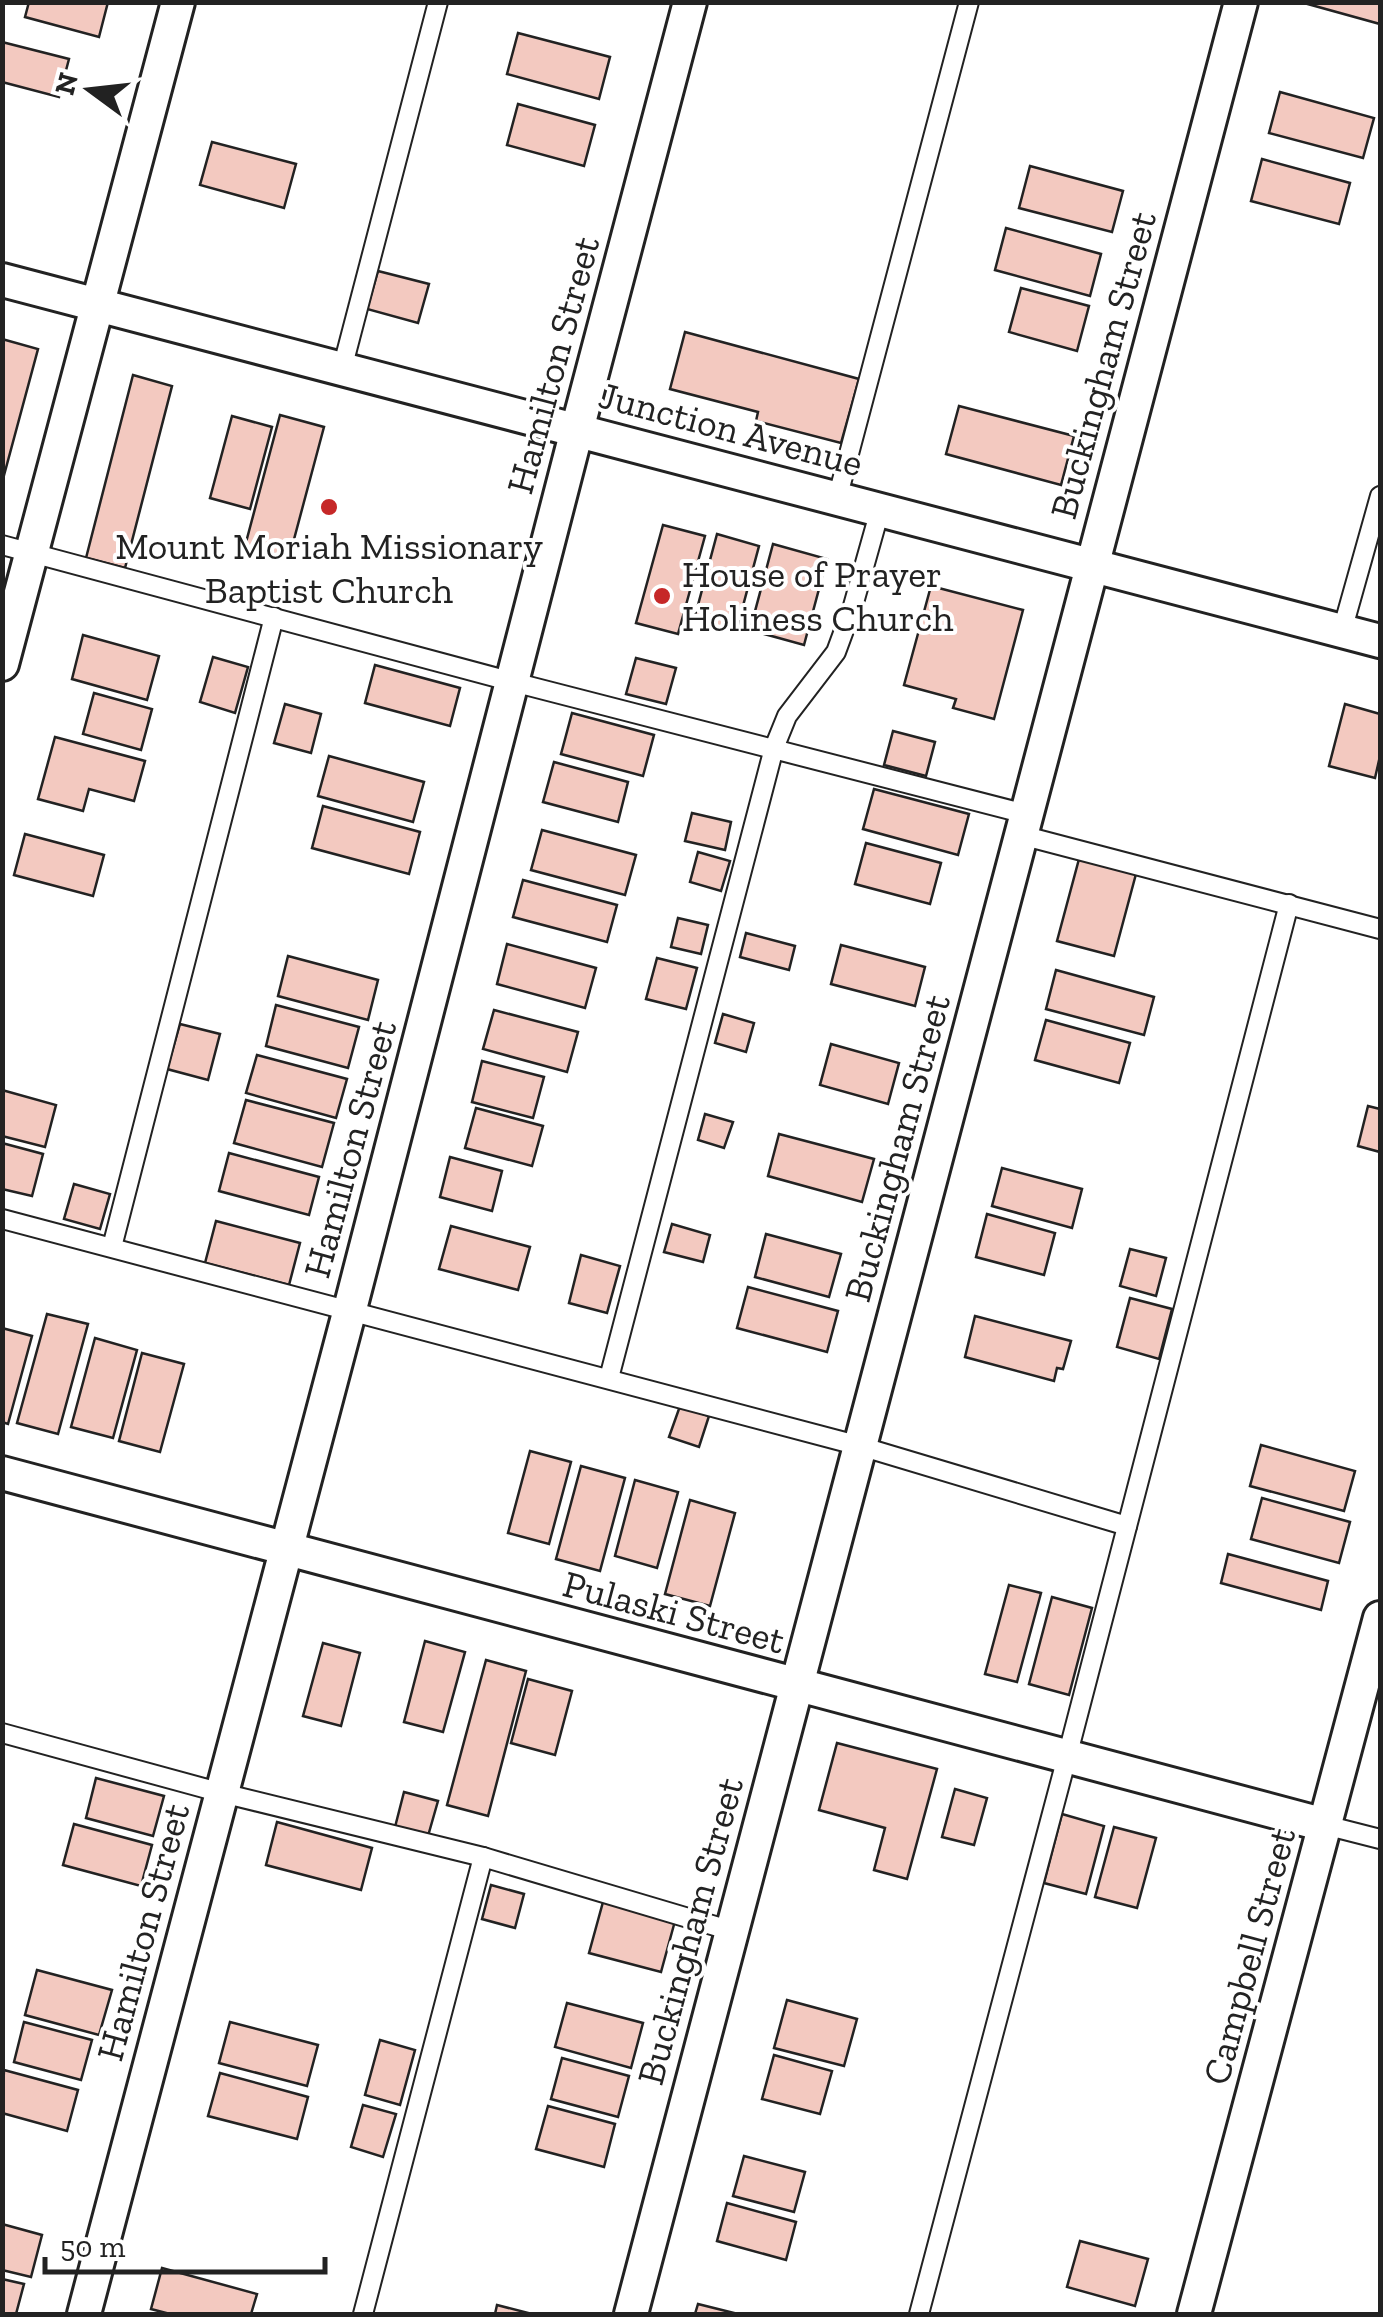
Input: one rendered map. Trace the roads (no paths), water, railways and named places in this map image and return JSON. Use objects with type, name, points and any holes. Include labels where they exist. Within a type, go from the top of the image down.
[{"type":"street","points":[[2,664],[17,549],[98,306],[178,2]]},
{"type":"street","name":"Hamilton Street","points":[[84,2314],[690,2]]},
{"type":"street","name":"Buckingham Street","points":[[631,2314],[1240,2]]},
{"type":"street","name":"Junction Avenue","points":[[2,280],[1380,641]]},
{"type":"street","name":"Pulaski Street","points":[[2,1473],[1325,1825]]},
{"type":"street","name":"Campbell Street","points":[[1194,2314],[1380,1618]]},
{"type":"lane","points":[[342,369],[438,2]]},
{"type":"lane","points":[[837,499],[969,2]]},
{"type":"lane","points":[[1342,631],[1380,496]]},
{"type":"lane","points":[[609,1378],[774,748],[788,716],[836,652],[880,510]]},
{"type":"lane","points":[[17,549],[774,748],[1380,928]]},
{"type":"lane","points":[[112,1247],[274,617]]},
{"type":"lane","points":[[918,2314],[1290,904]]},
{"type":"lane","points":[[2,1219],[860,1446],[1127,1526]]},
{"type":"lane","points":[[2,1733],[483,1857],[732,1931]]},
{"type":"lane","points":[[1325,1825],[1380,1839]]},
{"type":"lane","points":[[362,2314],[483,1857]]},
{"type":"place","name":"Mount Moriah Missionary Baptist Church","points":[[329,507]]},
{"type":"place","name":"House of Prayer Holiness Church","points":[[662,596]]}]
